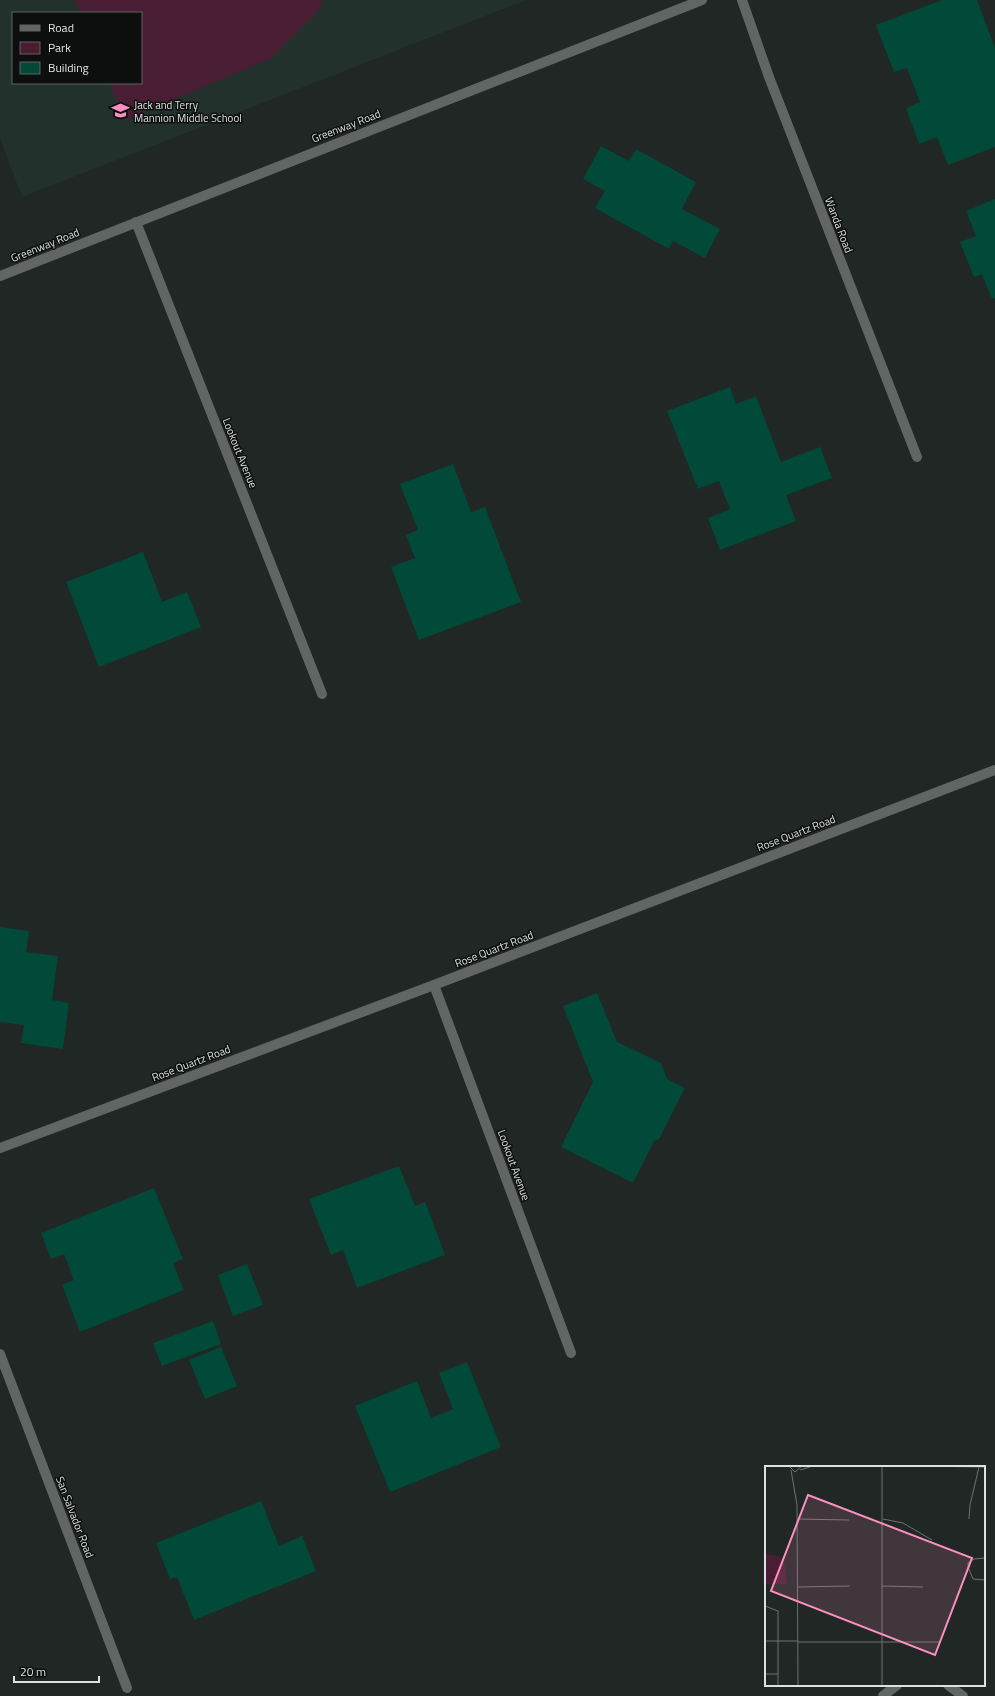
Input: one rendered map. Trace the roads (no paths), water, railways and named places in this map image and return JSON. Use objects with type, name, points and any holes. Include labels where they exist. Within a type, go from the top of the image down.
[{"type":"street","name":"Greenway Road","points":[[0,276],[702,0]]},
{"type":"street","name":"Wanda Road","points":[[742,0],[769,77],[917,457]]},
{"type":"street","name":"Lookout Avenue","points":[[136,222],[322,694]]},
{"type":"street","name":"Rose Quartz Road","points":[[0,1148],[434,985],[995,770]]},
{"type":"street","name":"Lookout Avenue","points":[[434,985],[571,1353]]},
{"type":"street","name":"San Salvador Road","points":[[0,1354],[127,1688]]},
{"type":"street","points":[[882,1696],[896,1686]]},
{"type":"street","points":[[949,1686],[963,1696]]},
{"type":"place","name":"Jack and Terry Mannion Middle School","points":[[121,111]]}]
